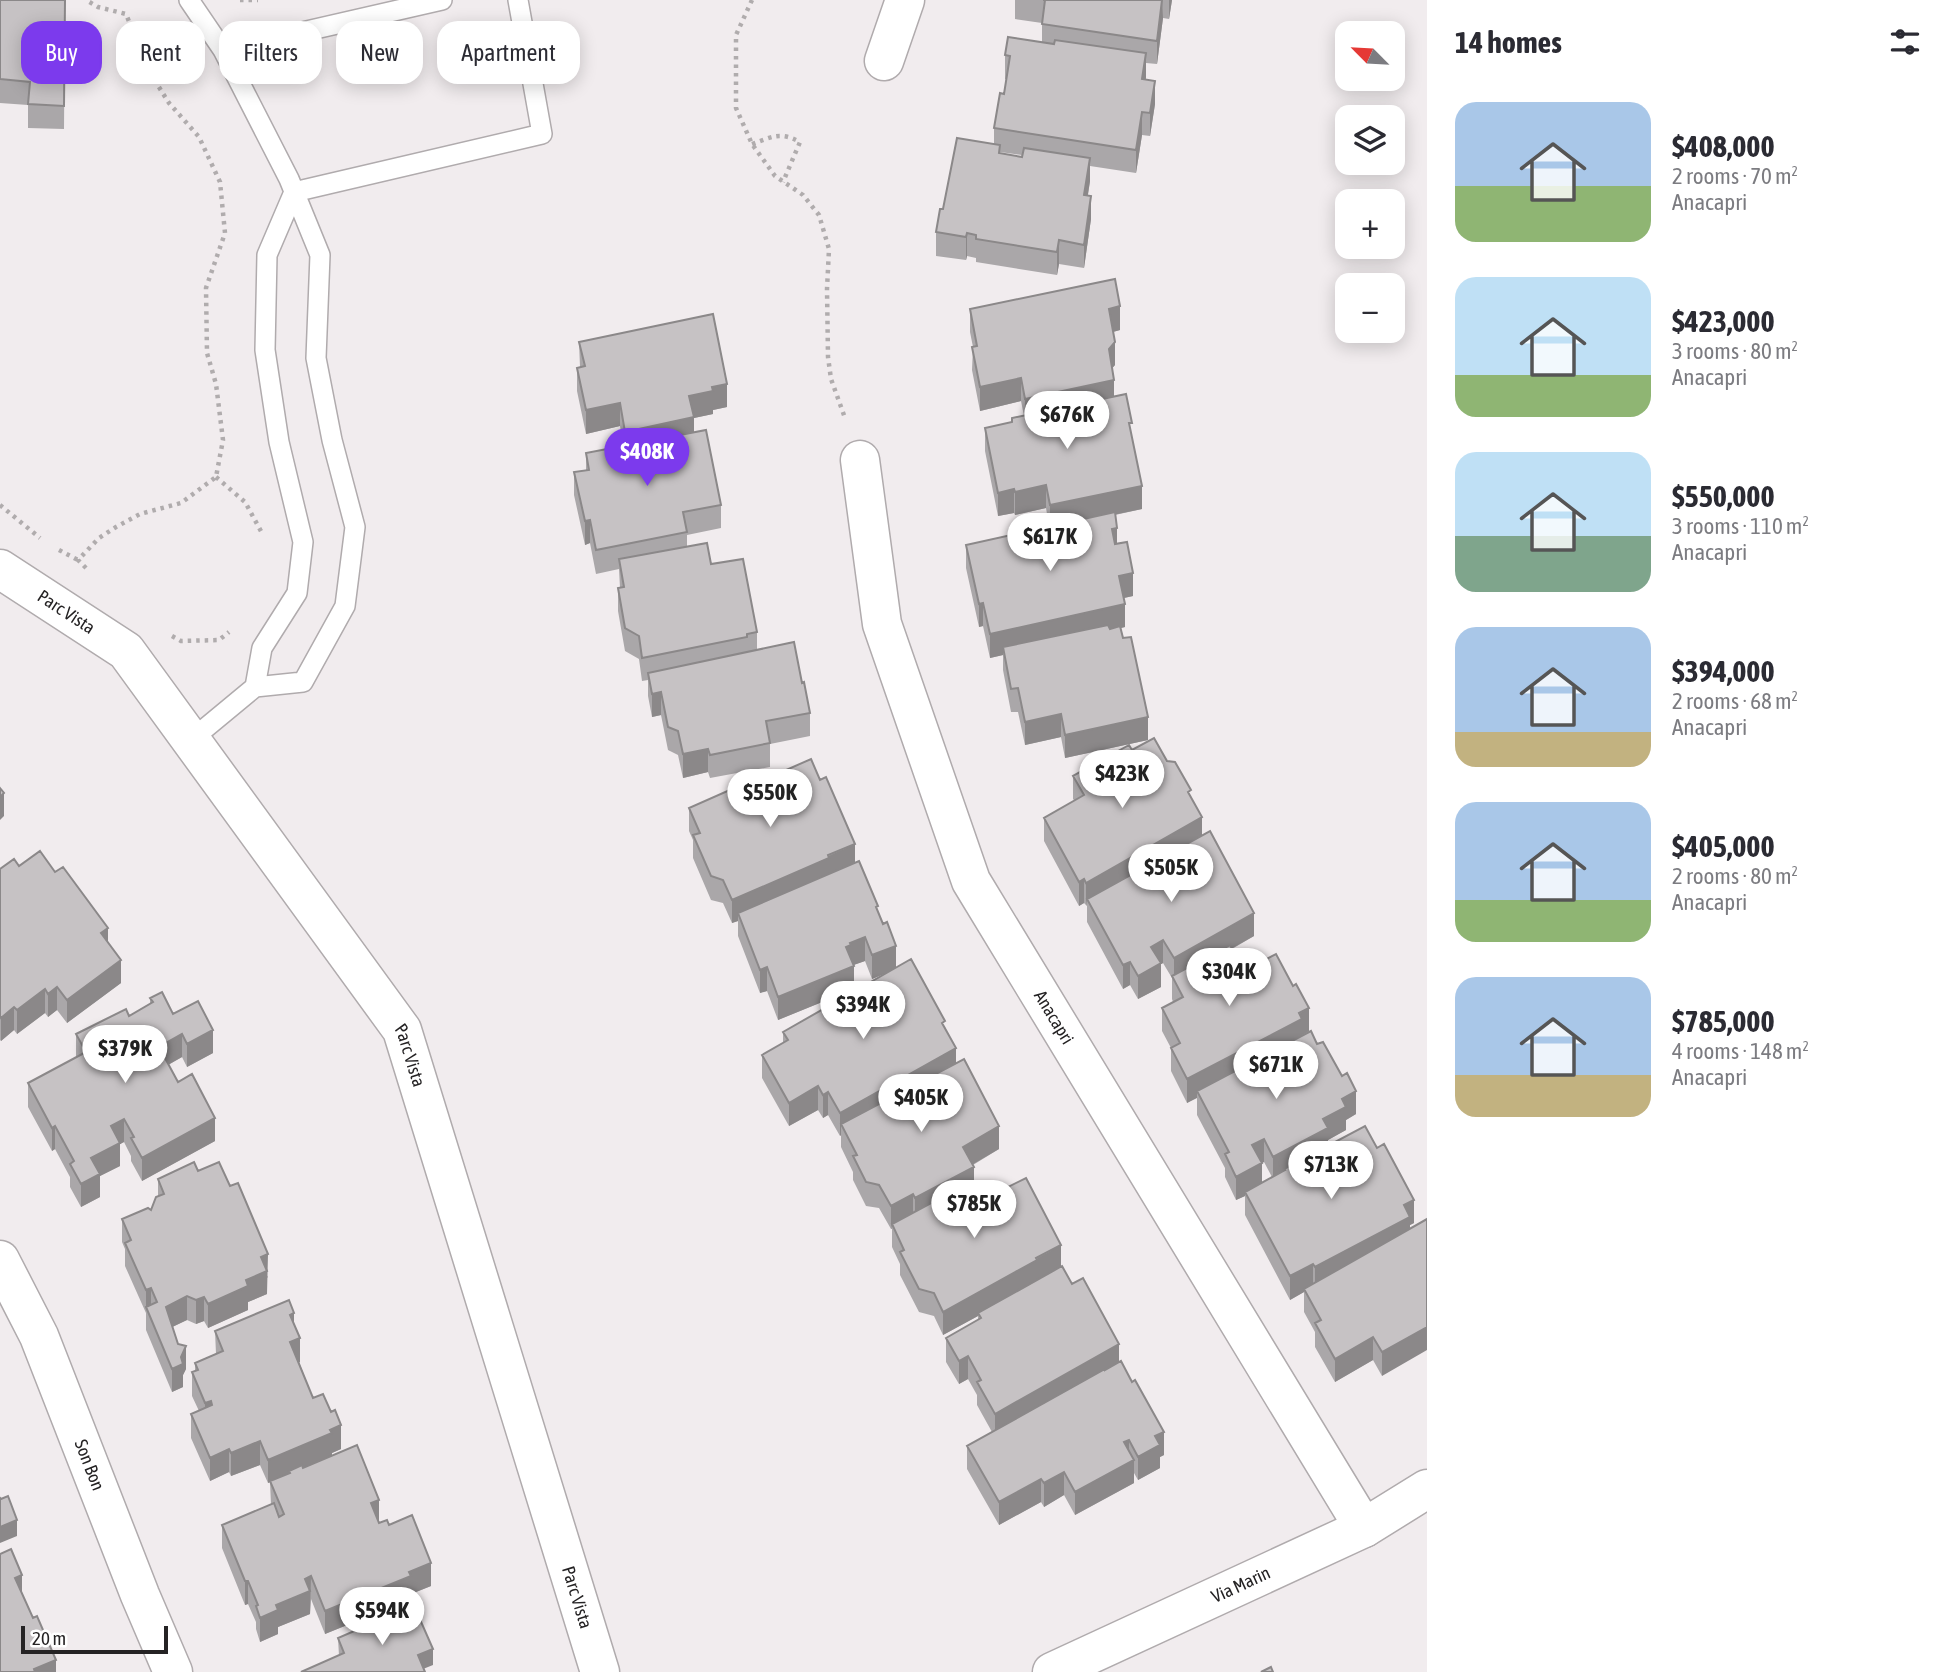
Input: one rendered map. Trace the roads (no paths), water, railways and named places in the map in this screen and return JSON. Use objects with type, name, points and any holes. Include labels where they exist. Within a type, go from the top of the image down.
[{"type":"street","points":[[884,61],[905,0]]},
{"type":"street","name":"Anacapri","points":[[860,460],[882,624],[971,881],[1364,1528]]},
{"type":"street","name":"Parc Vista","points":[[0,569],[126,651],[402,1030],[600,1672]]},
{"type":"street","name":"Son Bon","points":[[0,1260],[39,1336],[140,1595],[173,1672]]},
{"type":"street","name":"Via Marin","points":[[1052,1672],[1364,1528],[1427,1489]]},
{"type":"lane","points":[[189,0],[219,44]]},
{"type":"lane","points":[[322,27],[442,0]]},
{"type":"lane","points":[[294,192],[542,134],[518,0]]},
{"type":"lane","points":[[191,740],[255,687],[303,682],[345,606],[355,527],[332,440],[316,358],[320,255],[294,192],[240,84]]},
{"type":"lane","points":[[255,687],[262,648],[297,593],[303,542],[279,442],[265,350],[267,254],[294,192]]}]
